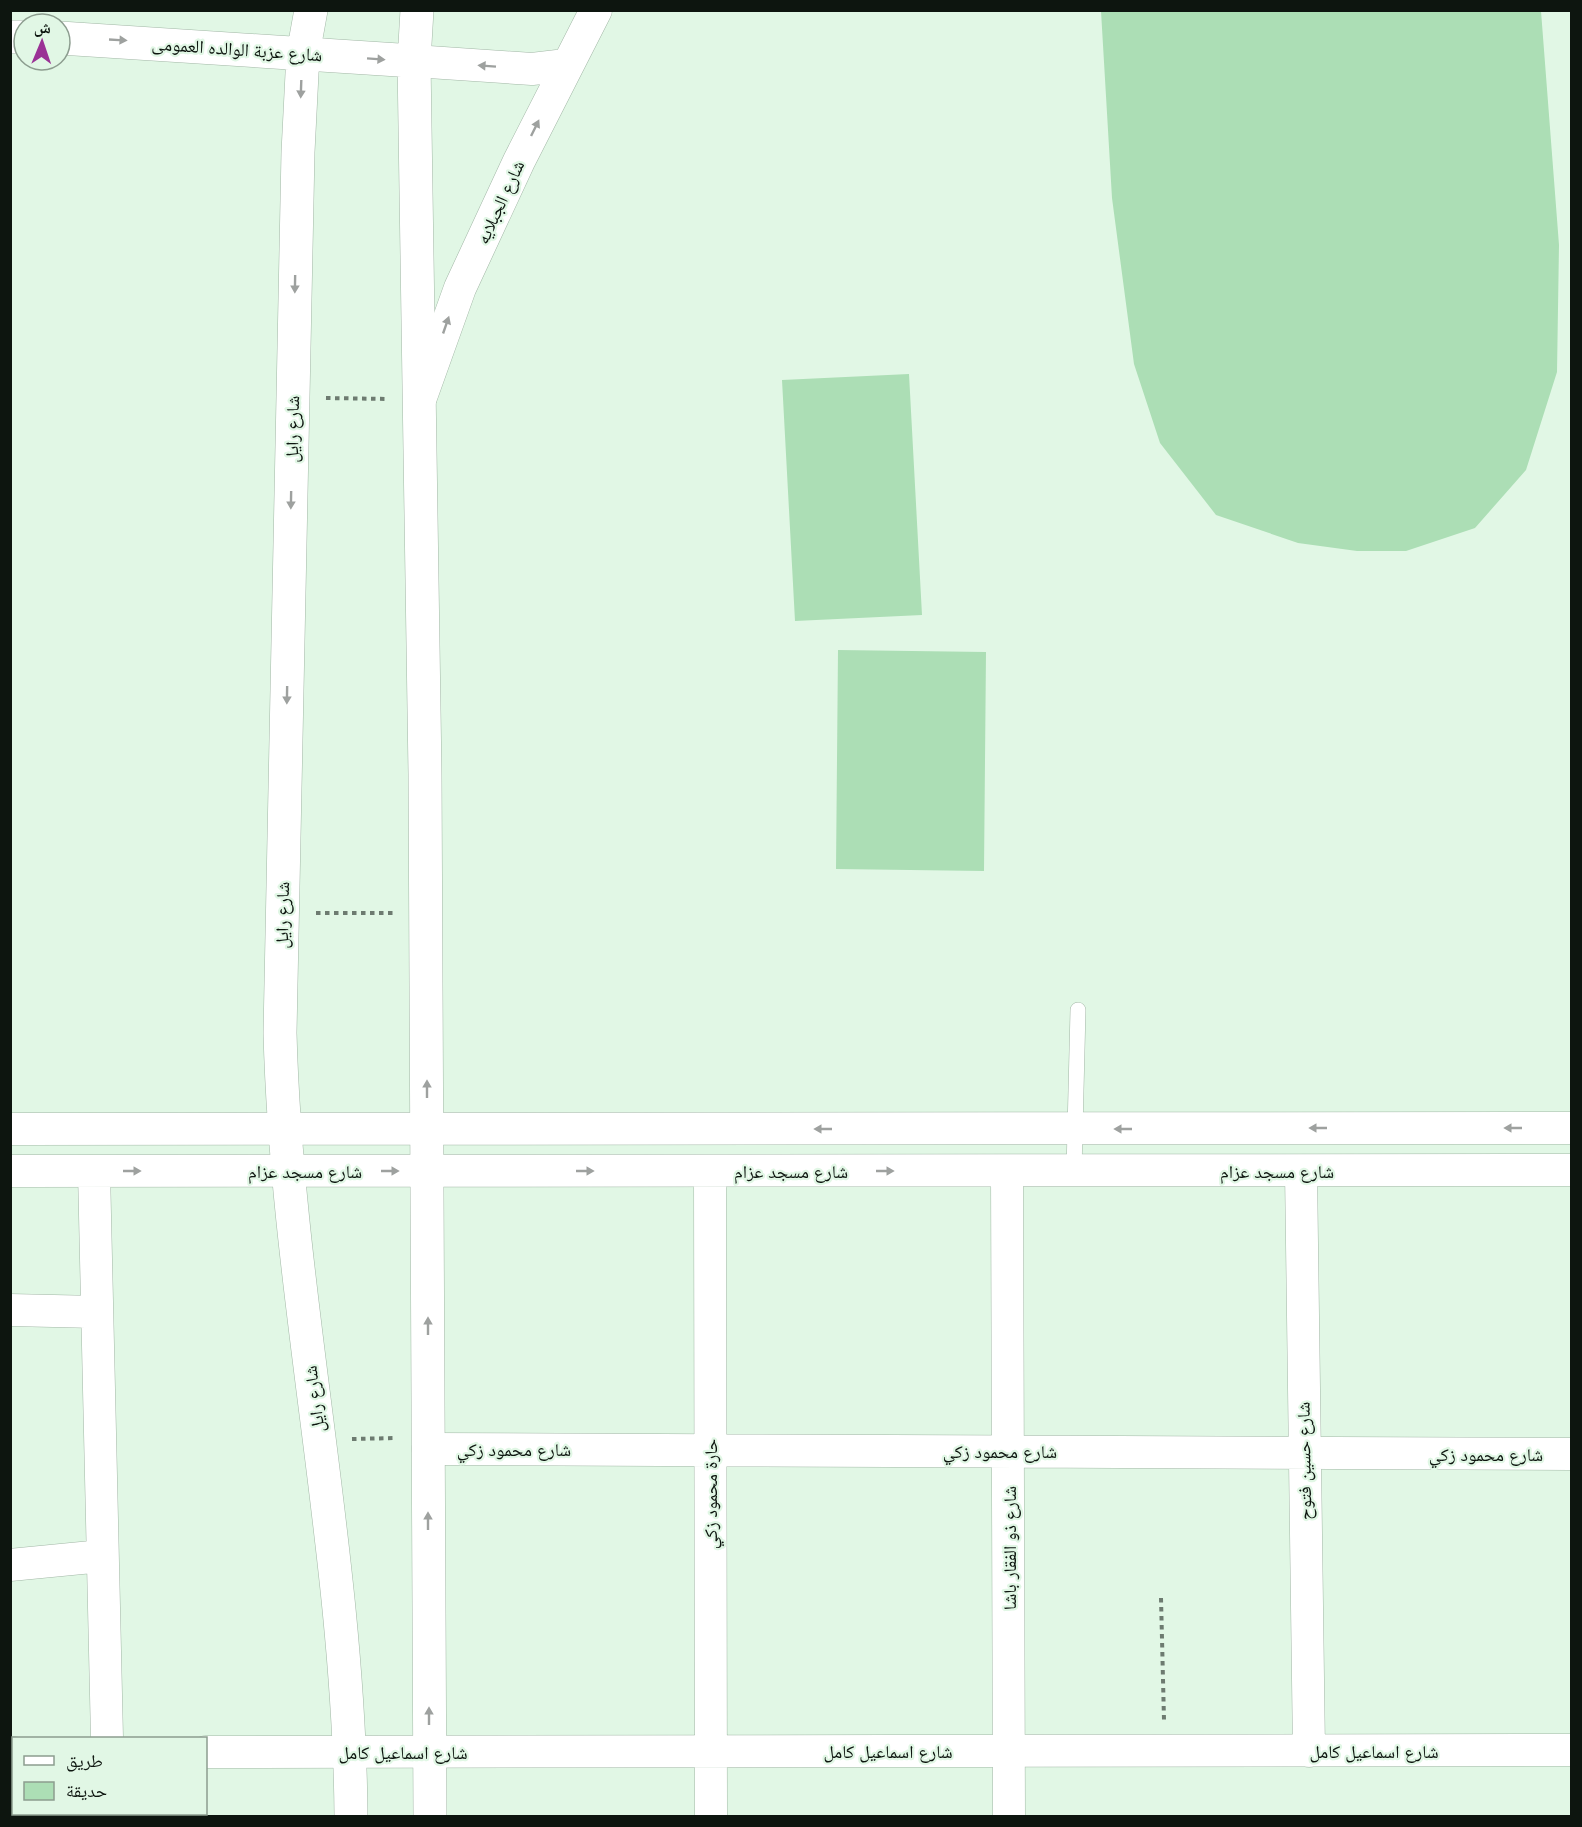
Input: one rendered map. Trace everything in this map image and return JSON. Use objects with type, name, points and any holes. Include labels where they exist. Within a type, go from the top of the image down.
[{"type":"street","name":"شارع رايل","points":[[311,10],[303,54],[293,398],[280,1033],[283,1130],[287,1172],[346,1677],[351,1752],[351,1816]]},
{"type":"street","points":[[417,10],[414,61],[420,400],[427,1130],[430,1816]]},
{"type":"street","name":"شارع الجبلايه","points":[[420,400],[460,288],[566,65],[596,10]]},
{"type":"street","name":"شارع عزبة الوالده العمومى","points":[[72,39],[414,61]]},
{"type":"street","points":[[414,61],[532,69],[566,65]]},
{"type":"street","points":[[10,1129],[1572,1128]]},
{"type":"street","name":"شارع مسجد عزام","points":[[10,1171],[1572,1170]]},
{"type":"street","points":[[94,1171],[107,1737]]},
{"type":"street","name":"شارع ذو الفقار باشا","points":[[1007,1171],[1009,1816]]},
{"type":"street","name":"شارع حسين فتوح","points":[[1301,1171],[1309,1751]]},
{"type":"street","name":"حارة محمود زكي","points":[[710,1172],[711,1816]]},
{"type":"street","points":[[10,1310],[97,1312]]},
{"type":"street","name":"شارع محمود زكي","points":[[428,1443],[710,1450],[1572,1454]]},
{"type":"street","points":[[10,1565],[102,1556]]},
{"type":"street","name":"شارع اسماعيل كامل","points":[[207,1752],[1572,1750]]},
{"type":"lane","points":[[1074,1171],[1078,1010]]},
{"type":"path","points":[[293,398],[420,400]]},
{"type":"path","points":[[282,913],[425,913]]},
{"type":"path","points":[[318,1440],[428,1443]]},
{"type":"path","points":[[1161,1598],[1165,1751]]},
{"type":"green space","points":[[1101,11],[1541,11],[1559,245],[1557,372],[1526,470],[1475,528],[1406,551],[1357,551],[1298,543],[1216,515],[1160,443],[1134,364],[1112,198]]},
{"type":"green space","points":[[909,374],[922,615],[795,621],[782,380]]},
{"type":"green space","points":[[838,650],[986,652],[984,871],[836,869]]}]
